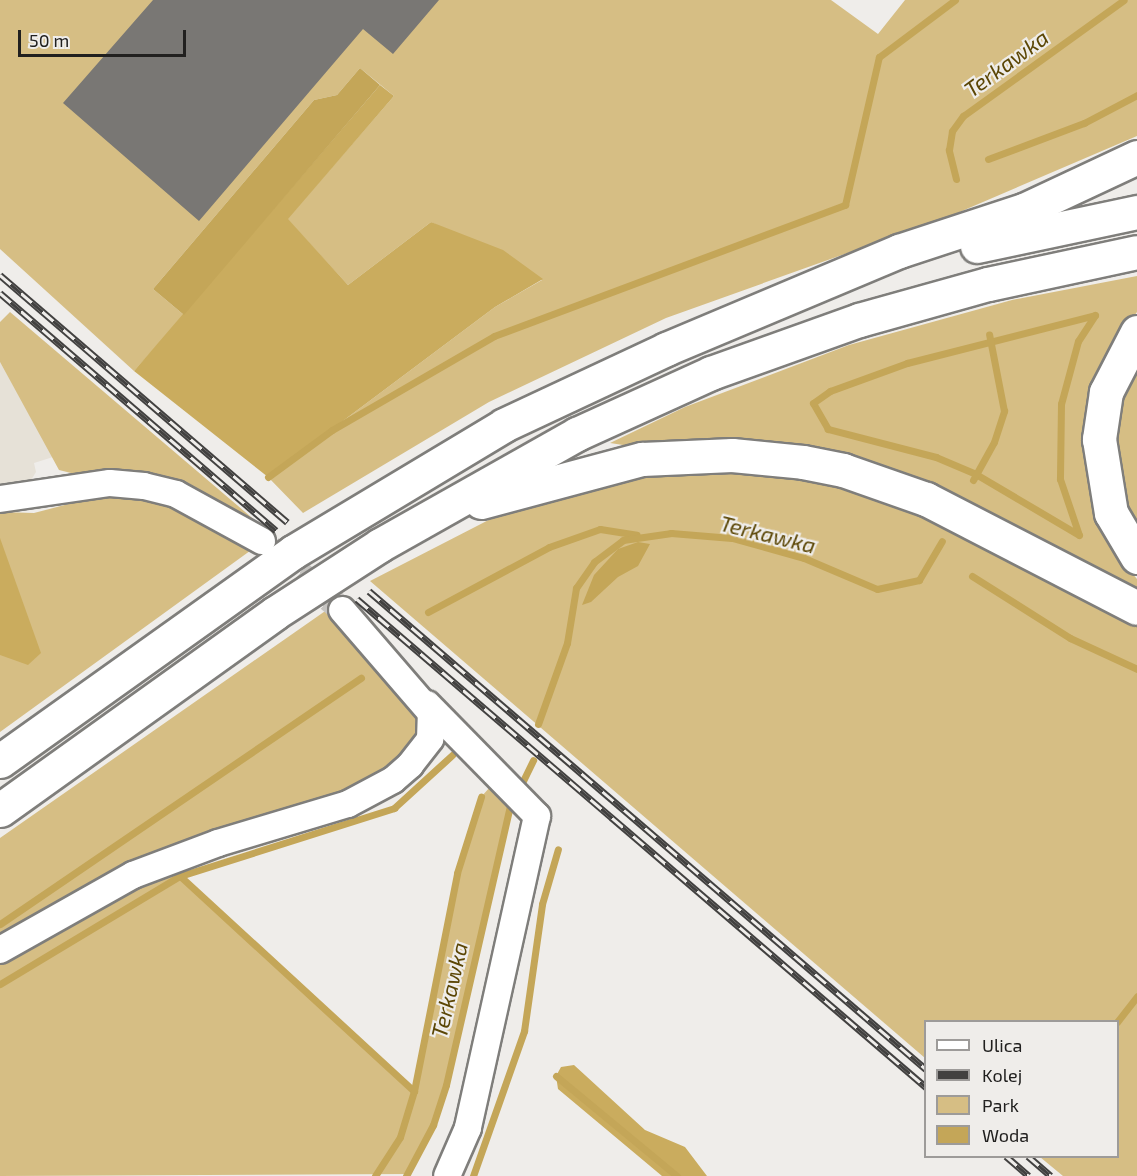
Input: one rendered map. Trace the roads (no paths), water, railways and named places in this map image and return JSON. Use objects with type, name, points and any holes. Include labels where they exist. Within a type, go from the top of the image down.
[{"type":"highway","points":[[0,761],[293,552],[452,454],[579,387],[811,291],[899,251],[1024,210],[1137,156]]},
{"type":"highway","points":[[811,291],[945,253],[1137,212]]},
{"type":"highway","points":[[0,810],[274,613],[416,523],[633,407],[780,347],[957,292],[1137,252]]},
{"type":"highway","points":[[1137,332],[1106,393],[1099,438],[1111,513],[1137,557]]},
{"type":"highway","points":[[416,523],[532,485],[642,459],[693,455],[771,458],[843,470],[926,499],[1137,608]]},
{"type":"street","points":[[0,499],[110,483],[144,486],[176,494],[262,541]]},
{"type":"street","points":[[342,610],[426,704],[537,816],[468,1128],[447,1176]]},
{"type":"street","points":[[0,950],[133,875],[218,843],[322,814],[393,780],[430,739],[433,722],[426,704]]},
{"type":"water","points":[[360,68],[380,85],[184,315],[153,289],[314,100],[337,95]]},
{"type":"water","points":[[638,542],[650,544],[638,566],[618,577],[591,602],[582,605],[594,575],[618,549]]},
{"type":"waterway","points":[[268,477],[332,430],[494,336],[845,205],[879,57],[955,0]]},
{"type":"waterway","name":"Terkawka","points":[[956,179],[949,150],[952,131],[963,116],[1124,0]]},
{"type":"waterway","points":[[988,159],[1084,123],[1137,95]]},
{"type":"waterway","points":[[1095,315],[1078,341],[1061,404],[1060,479],[1079,535],[976,474],[936,457],[828,429],[813,403],[830,391],[907,363],[1095,315]]},
{"type":"waterway","name":"Terkawka","points":[[973,480],[994,442],[1004,411],[989,334]]},
{"type":"waterway","points":[[428,612],[549,547],[600,529],[637,535]]},
{"type":"waterway","name":"Terkawka","points":[[538,724],[567,643],[576,588],[594,562],[623,540],[671,533],[732,538],[804,558],[877,589],[919,580],[942,541]]},
{"type":"waterway","points":[[972,576],[1070,638],[1137,669]]},
{"type":"waterway","points":[[0,924],[361,678]]},
{"type":"waterway","points":[[0,984],[180,876],[394,808],[452,755]]},
{"type":"waterway","name":"Terkawka","points":[[520,787],[533,760]]},
{"type":"waterway","points":[[375,1176],[400,1137],[414,1091],[457,873],[481,797]]},
{"type":"waterway","name":"Terkawka","points":[[406,1176],[433,1125],[446,1085],[510,805]]},
{"type":"waterway","points":[[473,1176],[524,1031],[542,904],[558,849]]},
{"type":"waterway","points":[[180,876],[414,1091]]},
{"type":"waterway","points":[[1119,1020],[1137,996]]},
{"type":"waterway","points":[[556,1076],[677,1176]]},
{"type":"tunnel","points":[[270,548],[342,610]]},
{"type":"railway","points":[[0,275],[287,522]]},
{"type":"railway","points":[[0,293],[276,530]]},
{"type":"railway","points":[[369,591],[924,1067]]},
{"type":"railway","points":[[357,599],[924,1085]]},
{"type":"railway","points":[[1008,1158],[1029,1176]]},
{"type":"railway","points":[[1030,1158],[1051,1176]]}]
